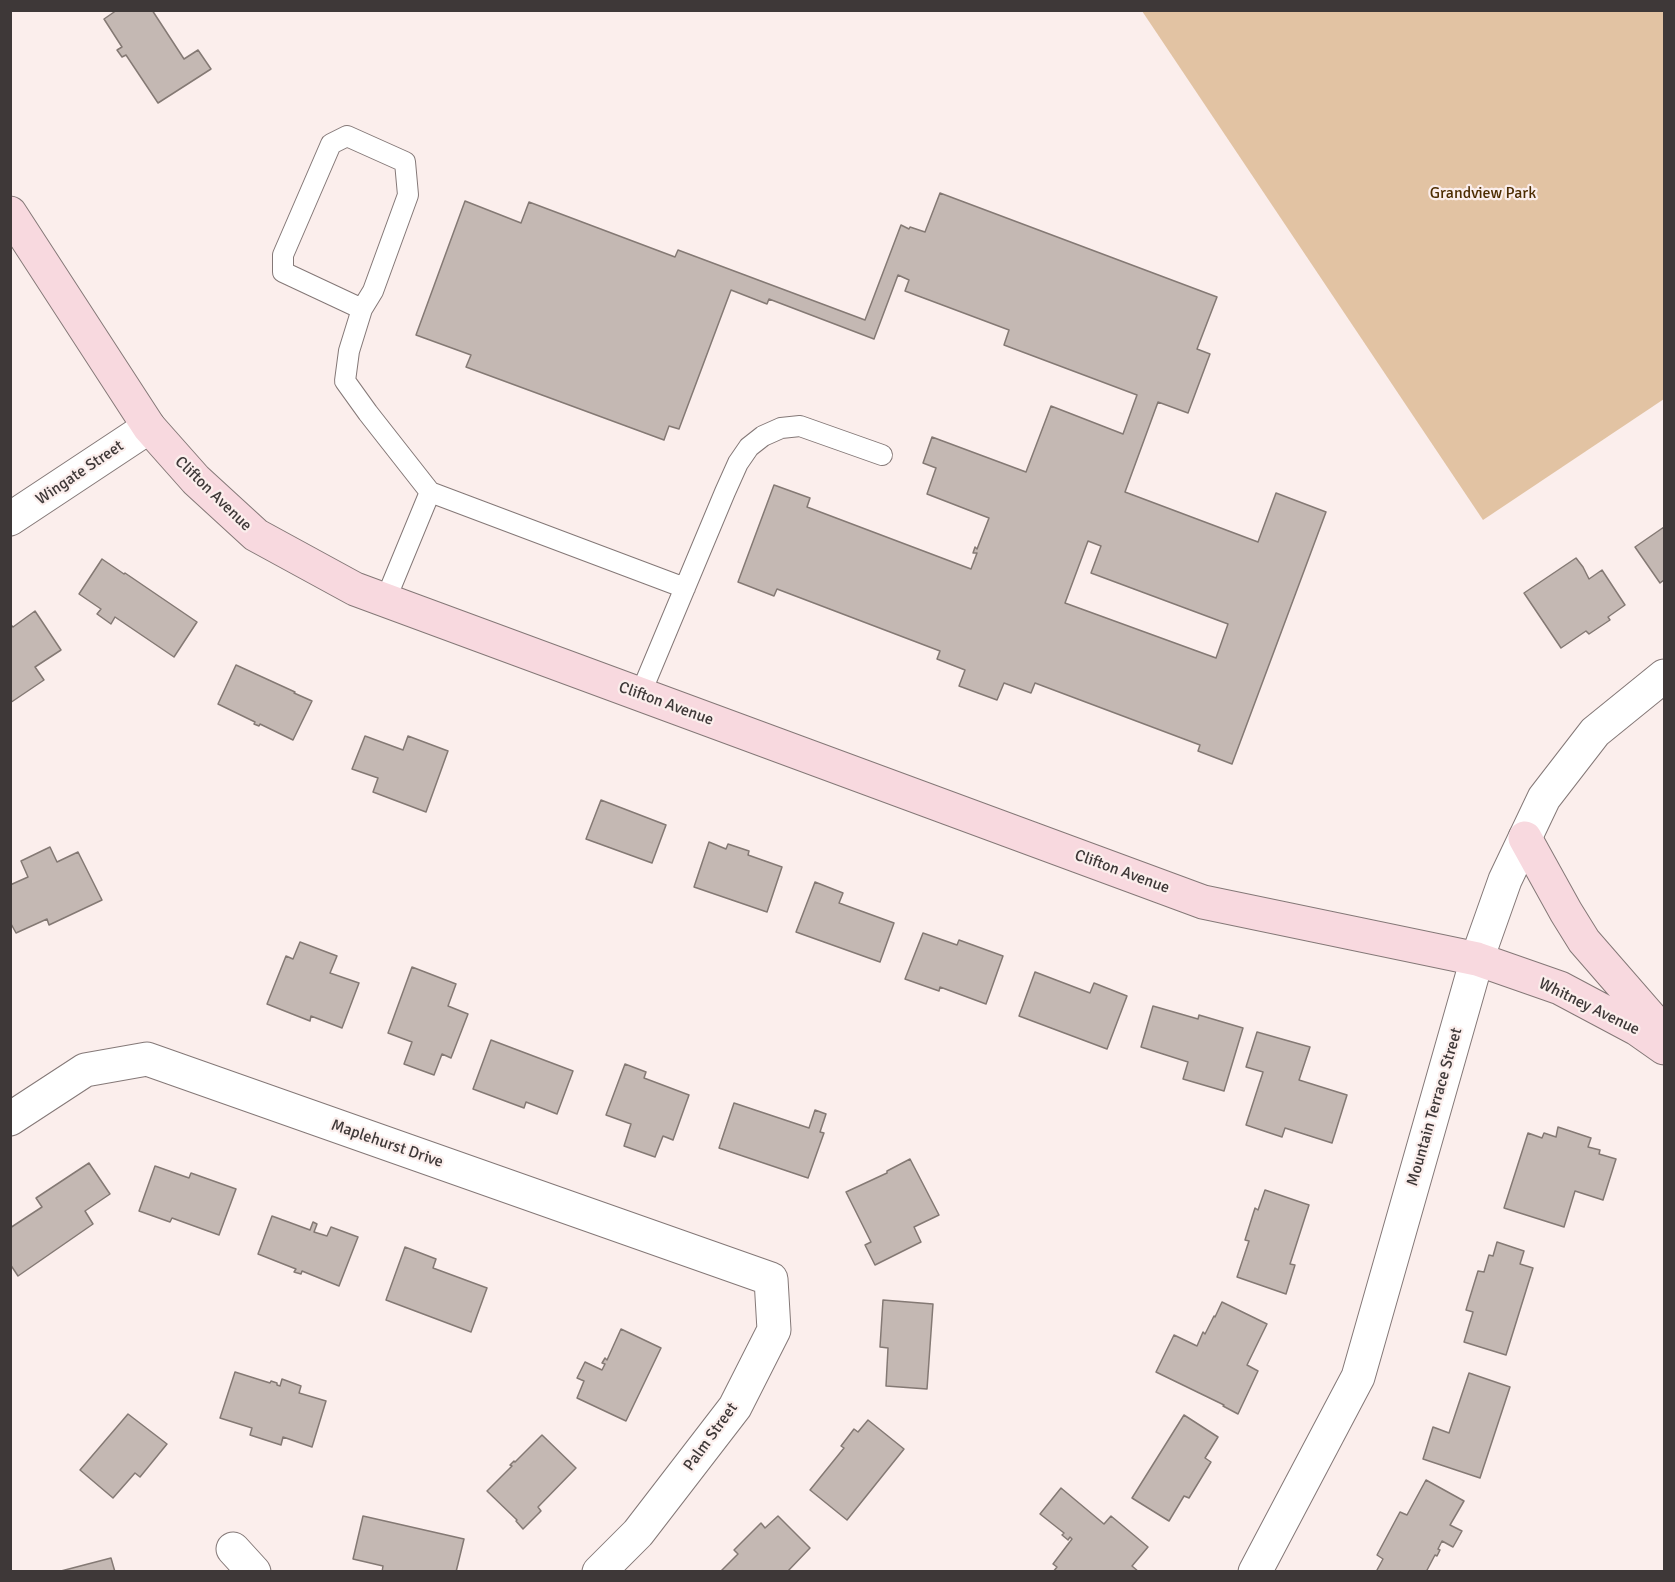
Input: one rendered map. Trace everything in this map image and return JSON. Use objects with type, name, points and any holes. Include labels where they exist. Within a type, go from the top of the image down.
[{"type":"main road","name":"Clifton Avenue","points":[[10,213],[149,427],[196,480],[256,535],[355,589],[1203,902],[1477,959]]},
{"type":"main road","points":[[1525,838],[1584,941],[1665,1033]]},
{"type":"main road","name":"Whitney Avenue","points":[[1477,959],[1560,988],[1637,1029],[1665,1048]]},
{"type":"street","name":"Wingate Street","points":[[10,519],[149,427]]},
{"type":"street","name":"Mountain Terrace Street","points":[[1255,1572],[1358,1377],[1477,959],[1505,880],[1544,798],[1595,732],[1665,676]]},
{"type":"street","name":"Maplehurst Drive","points":[[10,1119],[85,1070],[147,1059],[771,1279]]},
{"type":"street","name":"Palm Street","points":[[599,1572],[638,1533],[735,1407],[774,1330],[771,1279]]},
{"type":"lane","points":[[362,309],[283,272],[283,255],[332,144],[347,136],[405,162],[408,195],[373,291],[362,309],[349,351],[345,381],[368,413],[430,492],[685,588]]},
{"type":"lane","points":[[640,695],[738,463],[749,447],[763,436],[781,428],[800,426],[882,455]]},
{"type":"lane","points":[[386,601],[430,492]]},
{"type":"green space","name":"Grandview Park","points":[[1142,11],[1664,11],[1664,399],[1483,520]]},
{"type":"building","points":[[117,10],[152,10],[184,59],[198,50],[211,69],[158,103],[126,55],[122,57],[117,50],[122,47],[104,19]]},
{"type":"building","points":[[940,193],[1217,297],[1197,349],[1210,354],[1188,413],[1158,402],[1125,492],[1258,542],[1276,493],[1326,512],[1232,764],[1198,751],[1200,745],[1035,683],[1031,693],[1004,683],[997,700],[959,686],[965,670],[937,659],[940,651],[777,589],[774,596],[738,582],[774,485],[810,498],[807,507],[971,569],[977,553],[973,553],[975,547],[977,549],[989,518],[927,494],[936,468],[923,463],[932,437],[1026,472],[1051,406],[1123,434],[1137,395],[1004,345],[1009,330],[905,291],[909,280],[898,275],[874,339],[769,299],[767,304],[731,290],[679,429],[669,426],[664,440],[466,367],[471,355],[416,335],[465,201],[521,223],[529,202],[675,257],[678,250],[865,320],[901,225],[925,232]],"holes":[[[1088,541],[1101,546],[1091,573],[1228,624],[1216,658],[1065,603]]]},
{"type":"building","points":[[1664,527],[1664,580],[1660,583],[1635,547]]},
{"type":"building","points":[[1576,558],[1589,579],[1602,570],[1625,605],[1608,617],[1610,620],[1589,634],[1586,631],[1561,648],[1524,593]]},
{"type":"building","points":[[102,559],[197,622],[174,657],[115,617],[111,624],[97,614],[101,609],[79,594]]},
{"type":"building","points":[[35,611],[61,650],[35,667],[44,680],[10,703],[10,624],[13,627]]},
{"type":"building","points":[[236,665],[312,701],[293,740],[260,724],[259,726],[254,724],[255,722],[218,704]]},
{"type":"building","points":[[365,736],[403,750],[408,736],[448,751],[426,812],[373,792],[378,778],[352,769]]},
{"type":"building","points":[[601,800],[666,825],[652,863],[586,839]]},
{"type":"building","points":[[709,842],[726,849],[728,844],[749,851],[748,855],[782,867],[767,912],[694,887]]},
{"type":"building","points":[[50,847],[57,862],[78,852],[102,900],[49,925],[47,919],[16,933],[10,922],[10,885],[28,877],[21,861]]},
{"type":"building","points":[[815,882],[843,893],[839,903],[894,923],[880,962],[796,932]]},
{"type":"building","points":[[923,933],[957,945],[959,940],[1003,956],[986,1004],[940,987],[939,991],[905,979]]},
{"type":"building","points":[[300,942],[337,956],[330,973],[359,983],[342,1028],[311,1016],[310,1021],[267,1004],[286,956],[293,959]]},
{"type":"building","points":[[412,967],[456,984],[448,1006],[468,1014],[451,1058],[442,1054],[434,1075],[404,1064],[412,1042],[388,1033]]},
{"type":"building","points":[[1035,972],[1090,993],[1094,983],[1127,996],[1107,1049],[1019,1016]]},
{"type":"building","points":[[1153,1006],[1198,1019],[1199,1015],[1243,1028],[1224,1091],[1183,1079],[1188,1062],[1141,1047]]},
{"type":"building","points":[[1257,1032],[1310,1047],[1299,1080],[1347,1095],[1332,1143],[1285,1128],[1282,1137],[1246,1125],[1263,1072],[1246,1067]]},
{"type":"building","points":[[491,1040],[573,1071],[557,1114],[526,1102],[524,1108],[473,1089]]},
{"type":"building","points":[[625,1064],[646,1072],[644,1078],[689,1095],[673,1140],[663,1136],[655,1157],[624,1146],[631,1124],[606,1115]]},
{"type":"building","points":[[734,1103],[809,1128],[815,1110],[826,1114],[820,1132],[824,1133],[808,1178],[719,1148]]},
{"type":"building","points":[[1558,1127],[1591,1138],[1588,1147],[1600,1150],[1599,1154],[1616,1159],[1603,1200],[1575,1191],[1564,1227],[1504,1208],[1528,1133],[1542,1138],[1544,1133],[1556,1137]]},
{"type":"building","points":[[910,1159],[939,1215],[914,1227],[921,1242],[875,1265],[865,1245],[871,1242],[846,1192],[887,1173]]},
{"type":"building","points":[[89,1163],[110,1194],[85,1211],[93,1224],[18,1276],[10,1264],[10,1228],[42,1207],[36,1198]]},
{"type":"building","points":[[155,1166],[189,1178],[191,1173],[236,1189],[219,1235],[172,1218],[170,1222],[139,1211]]},
{"type":"building","points":[[1265,1190],[1309,1205],[1290,1264],[1295,1265],[1286,1294],[1237,1277],[1249,1241],[1245,1240],[1255,1208],[1258,1210]]},
{"type":"building","points":[[272,1216],[310,1230],[313,1222],[317,1224],[314,1232],[327,1236],[331,1227],[358,1237],[339,1286],[302,1271],[301,1274],[294,1272],[296,1269],[258,1254]]},
{"type":"building","points":[[1497,1242],[1524,1251],[1520,1264],[1533,1268],[1506,1355],[1464,1342],[1473,1312],[1466,1310],[1478,1271],[1484,1272],[1489,1255],[1493,1256]]},
{"type":"building","points":[[405,1247],[436,1259],[433,1268],[487,1288],[471,1332],[386,1300]]},
{"type":"building","points":[[883,1300],[933,1304],[927,1389],[886,1386],[888,1348],[880,1347]]},
{"type":"building","points":[[1222,1302],[1267,1324],[1247,1365],[1258,1371],[1238,1414],[1156,1372],[1174,1335],[1197,1346]]},
{"type":"building","points":[[621,1329],[661,1348],[626,1421],[577,1398],[584,1381],[577,1378],[585,1362],[602,1370],[605,1364],[602,1363],[605,1358],[607,1360]]},
{"type":"building","points":[[235,1372],[270,1383],[271,1381],[280,1386],[282,1379],[301,1386],[299,1393],[326,1401],[312,1447],[283,1437],[281,1445],[250,1435],[252,1428],[220,1418]]},
{"type":"building","points":[[1469,1373],[1510,1387],[1480,1478],[1423,1459],[1433,1427],[1449,1433]]},
{"type":"building","points":[[128,1414],[167,1444],[140,1477],[135,1473],[113,1498],[80,1470]]},
{"type":"building","points":[[1184,1415],[1218,1437],[1205,1458],[1211,1462],[1189,1498],[1184,1496],[1169,1521],[1132,1498]]},
{"type":"building","points":[[868,1420],[904,1449],[847,1520],[810,1490],[844,1448],[841,1446],[854,1429],[858,1432]]},
{"type":"building","points":[[542,1435],[576,1468],[538,1507],[541,1511],[523,1529],[517,1520],[487,1491],[512,1466],[510,1465]]},
{"type":"building","points":[[1426,1480],[1464,1501],[1450,1525],[1462,1531],[1453,1547],[1442,1541],[1437,1556],[1435,1555],[1426,1572],[1380,1572],[1377,1570],[1383,1559],[1377,1555],[1400,1512],[1407,1515]]},
{"type":"building","points":[[1061,1488],[1104,1524],[1111,1516],[1148,1547],[1132,1566],[1139,1572],[1053,1572],[1057,1567],[1053,1564],[1072,1539],[1070,1537],[1068,1540],[1062,1535],[1064,1533],[1040,1514]]},
{"type":"building","points":[[363,1516],[464,1539],[456,1572],[382,1572],[383,1566],[353,1559]]},
{"type":"building","points":[[778,1516],[810,1548],[787,1572],[720,1572],[738,1554],[734,1550],[761,1523],[765,1528]]},
{"type":"building","points":[[111,1558],[115,1572],[61,1571]]}]
